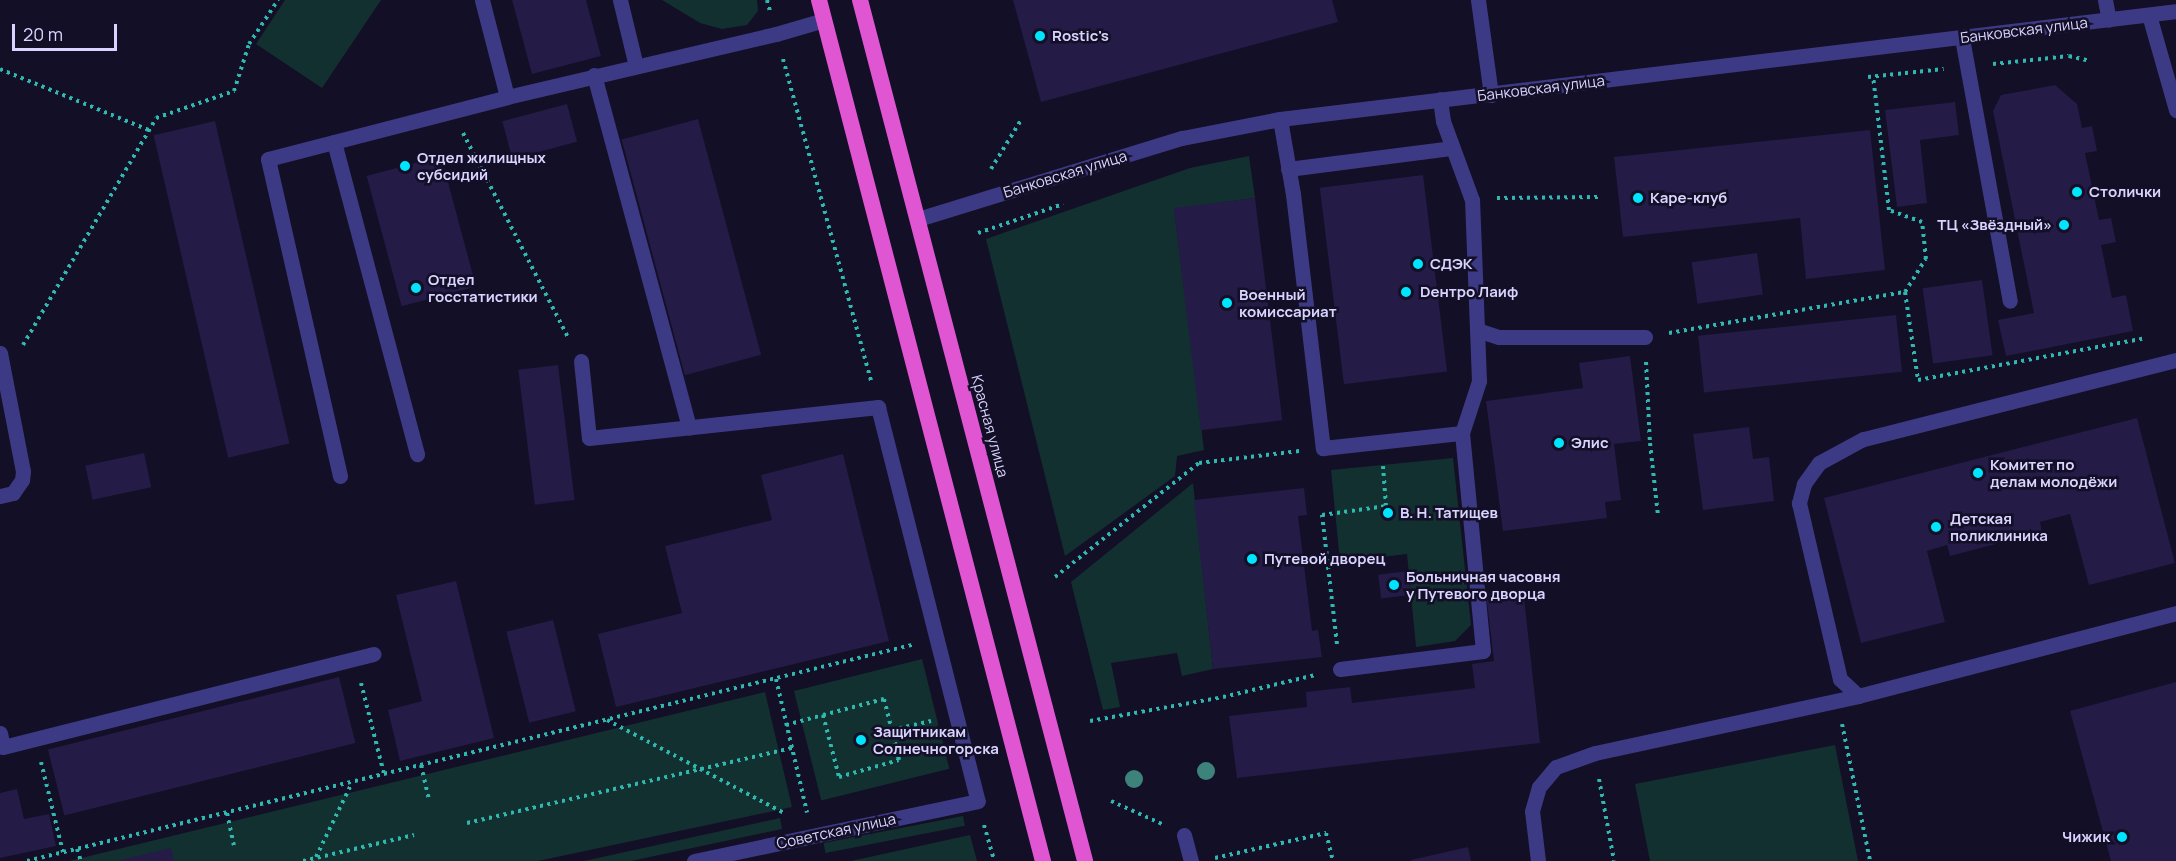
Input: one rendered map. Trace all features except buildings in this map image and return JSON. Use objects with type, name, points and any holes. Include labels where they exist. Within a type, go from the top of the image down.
[{"type":"highway","points":[[819,0],[1043,861]]},
{"type":"highway","name":"Красная улица","points":[[860,0],[1085,861]]},
{"type":"street","points":[[482,0],[507,97]]},
{"type":"street","points":[[620,0],[636,66]]},
{"type":"street","points":[[1479,0],[1491,94]]},
{"type":"street","points":[[2105,0],[2109,20]]},
{"type":"street","name":"Банковская улица","points":[[918,219],[1182,138],[1280,119],[2176,11]]},
{"type":"street","points":[[2149,15],[2176,110]]},
{"type":"street","points":[[340,476],[268,159],[594,75],[776,34],[824,20]]},
{"type":"street","points":[[1962,38],[2010,301]]},
{"type":"street","points":[[594,75],[689,427]]},
{"type":"street","points":[[1340,669],[1483,651],[1462,433],[1479,381],[1472,200],[1443,121],[1440,99]]},
{"type":"street","points":[[1280,119],[1323,448],[1462,433]]},
{"type":"street","points":[[334,142],[417,454]]},
{"type":"street","points":[[1288,169],[1453,148]]},
{"type":"street","points":[[1477,330],[1499,337],[1645,337]]},
{"type":"street","points":[[0,353],[23,471],[22,480],[13,493],[0,495]]},
{"type":"street","points":[[1858,696],[1840,679],[1799,503],[1804,484],[1819,463],[1863,439],[2176,360]]},
{"type":"street","points":[[581,361],[589,438],[878,407],[978,801]]},
{"type":"street","points":[[1538,861],[1532,811],[1539,787],[1556,767],[1595,753],[1858,696],[2176,613]]},
{"type":"street","points":[[0,733],[3,747],[374,654]]},
{"type":"street","name":"Советская улица","points":[[694,861],[978,801]]},
{"type":"street","points":[[1184,835],[1191,861]]},
{"type":"path","points":[[5,377],[156,118],[234,91],[249,44],[278,0]]},
{"type":"path","points":[[766,0],[878,407]]},
{"type":"path","points":[[1862,77],[2069,56],[2090,61]]},
{"type":"path","points":[[0,69],[149,130]]},
{"type":"path","points":[[1874,76],[1889,210],[1922,222],[1926,258],[1905,292],[1918,380],[2154,337]]},
{"type":"path","points":[[452,111],[581,361]]},
{"type":"path","points":[[981,173],[991,170],[1021,120]]},
{"type":"path","points":[[1472,200],[1599,196]]},
{"type":"path","points":[[978,233],[1067,203]]},
{"type":"path","points":[[1658,516],[1650,443],[1645,337],[1905,292]]},
{"type":"path","points":[[1090,721],[1223,697],[1340,669],[1322,515],[1386,506],[1380,442]]},
{"type":"path","points":[[1054,577],[1199,463],[1323,448]]},
{"type":"path","points":[[27,861],[936,640]]},
{"type":"path","points":[[355,659],[384,774]]},
{"type":"path","points":[[776,679],[806,808]]},
{"type":"path","points":[[786,725],[823,715],[884,699],[899,760],[839,777],[823,715]]},
{"type":"path","points":[[1837,700],[1870,861]]},
{"type":"path","points":[[892,730],[955,715]]},
{"type":"path","points":[[606,720],[784,813]]},
{"type":"path","points":[[35,739],[63,852]]},
{"type":"path","points":[[467,824],[792,748]]},
{"type":"path","points":[[1595,753],[1614,861]]},
{"type":"path","points":[[421,765],[429,800]]},
{"type":"path","points":[[316,858],[352,782]]},
{"type":"path","points":[[978,801],[994,861]]},
{"type":"path","points":[[1111,801],[1184,835]]},
{"type":"path","points":[[227,813],[234,845]]},
{"type":"path","points":[[1211,858],[1326,833],[1333,861]]},
{"type":"path","points":[[303,861],[414,835]]},
{"type":"path","points":[[77,849],[81,861]]},
{"type":"green space","points":[[285,0],[381,0],[322,88],[256,44]]},
{"type":"green space","points":[[662,0],[757,0],[758,11],[747,25],[722,29],[700,23]]},
{"type":"green space","points":[[1249,156],[1255,198],[1174,209],[1204,450],[1177,456],[1175,476],[1065,556],[986,239],[1190,168]]},
{"type":"green space","points":[[1453,458],[1471,625],[1455,641],[1416,647],[1407,554],[1340,562],[1331,470]]},
{"type":"green space","points":[[1193,483],[1213,669],[1182,676],[1177,653],[1111,663],[1120,707],[1103,710],[1071,582]]},
{"type":"green space","points":[[922,659],[949,769],[821,801],[794,691]]},
{"type":"green space","points":[[765,692],[792,807],[538,861],[69,861]]},
{"type":"green space","points":[[1835,745],[1858,861],[1650,861],[1635,784]]},
{"type":"green space","points":[[963,816],[965,826],[826,853],[824,843]]},
{"type":"green space","points":[[780,818],[782,829],[631,861],[584,861]]},
{"type":"green space","points":[[970,835],[977,861],[851,861]]},
{"type":"place","name":"Rostic's","points":[[1040,36]]},
{"type":"place","name":"Отдел жилищных субсидий","points":[[405,166]]},
{"type":"place","name":"Столички","points":[[2077,192]]},
{"type":"place","name":"Каре-клуб","points":[[1638,198]]},
{"type":"place","name":"ТЦ «Звёздный»","points":[[2064,225]]},
{"type":"place","name":"СДЭК","points":[[1418,264]]},
{"type":"place","name":"Отдел госстатистики","points":[[416,288]]},
{"type":"place","name":"Dентро Лаиф","points":[[1406,292]]},
{"type":"place","name":"Военный комиссариат","points":[[1227,303]]},
{"type":"place","name":"Элис","points":[[1559,443]]},
{"type":"place","name":"Комитет по делам молодёжи","points":[[1978,473]]},
{"type":"place","name":"В. Н. Татищев","points":[[1388,513]]},
{"type":"place","name":"Детская поликлиника","points":[[1936,527]]},
{"type":"place","name":"Путевой дворец","points":[[1252,559]]},
{"type":"place","name":"Больничная часовня у Путевого дворца","points":[[1394,585]]},
{"type":"place","name":"Защитникам Солнечногорска","points":[[861,740]]},
{"type":"place","name":"Чижик","points":[[2122,837]]}]
